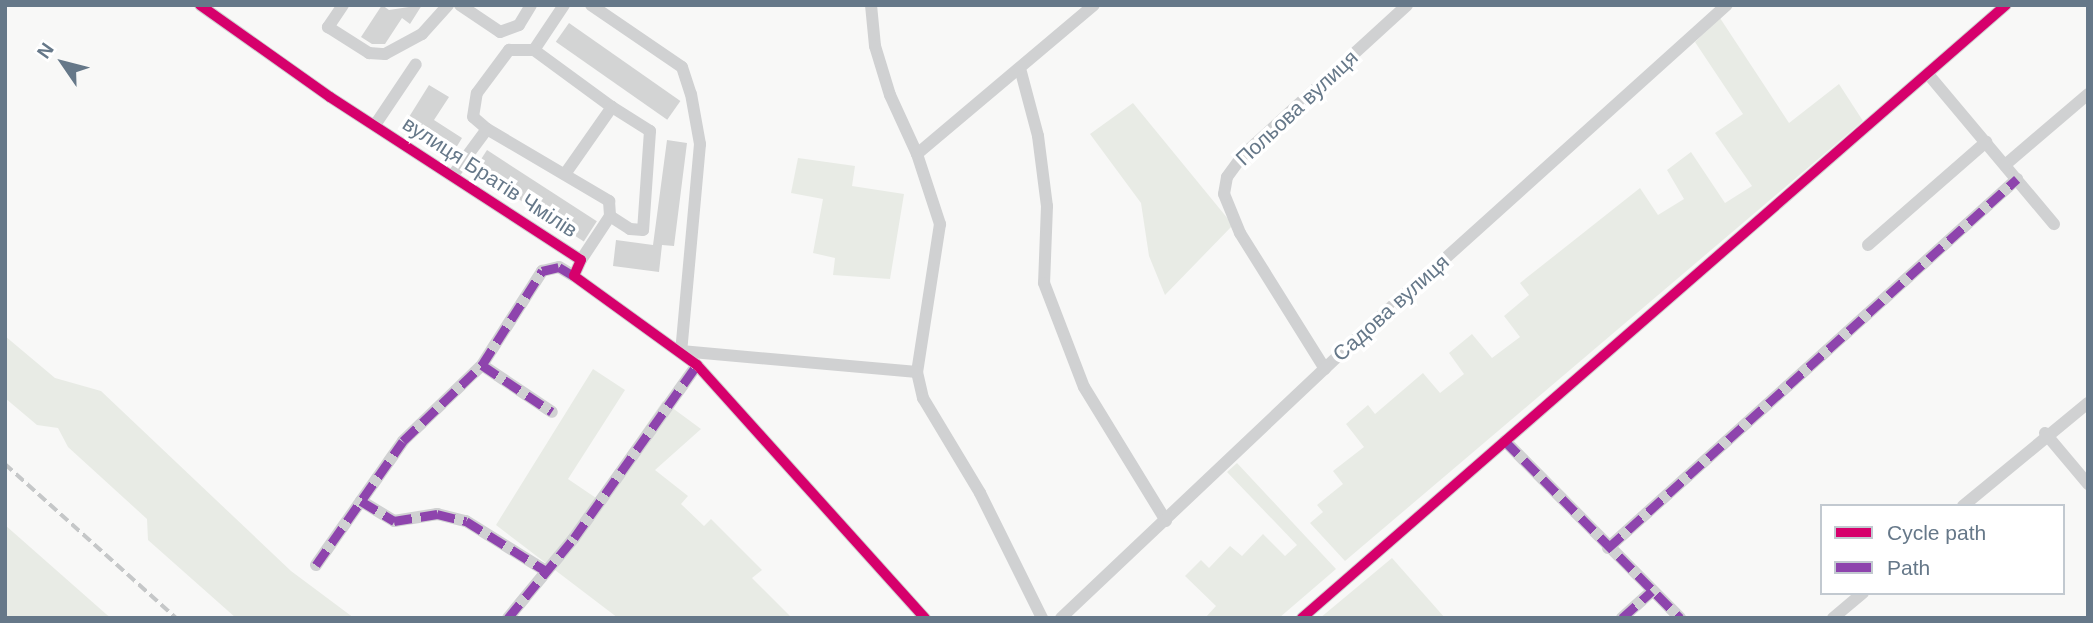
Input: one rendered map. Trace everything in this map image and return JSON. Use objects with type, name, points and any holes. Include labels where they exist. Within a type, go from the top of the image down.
[{"type":"street","name":"вулиця Братів Чмілів","points":[[200,5],[375,125],[581,260],[574,276]]},
{"type":"street","points":[[343,5],[328,27],[369,53],[385,54],[422,34],[448,5]]},
{"type":"street","points":[[460,5],[500,32],[519,24],[531,5]]},
{"type":"street","points":[[534,50],[564,5]]},
{"type":"street","points":[[591,5],[682,67],[691,94],[701,144],[681,351]]},
{"type":"street","points":[[871,5],[875,46],[890,95],[917,154],[940,224],[917,372],[923,398],[980,494],[1042,618]]},
{"type":"street","points":[[917,154],[1021,72],[1094,5]]},
{"type":"street","name":"Польова вулиця","points":[[1325,369],[1240,233],[1224,194],[1227,177],[1243,155],[1407,5]]},
{"type":"street","points":[[1704,5],[1714,17]]},
{"type":"street","name":"Садова вулиця","points":[[1061,618],[1325,369],[1727,5]]},
{"type":"street","points":[[1302,618],[2006,5]]},
{"type":"street","points":[[581,260],[610,216],[608,201],[488,129],[473,117],[477,93],[509,50],[534,50],[650,131],[643,230],[630,229],[610,216]]},
{"type":"street","points":[[375,125],[416,65]]},
{"type":"street","points":[[1021,72],[1038,136],[1047,206],[1044,283],[1084,387],[1166,521]]},
{"type":"street","points":[[1928,74],[2054,224]]},
{"type":"street","points":[[2005,165],[2088,94]]},
{"type":"street","points":[[565,174],[612,107]]},
{"type":"street","points":[[453,174],[488,129]]},
{"type":"street","points":[[1868,245],[1986,142]]},
{"type":"street","points":[[1608,548],[2017,179]]},
{"type":"street","points":[[316,565],[403,441],[482,365],[542,271],[559,267],[681,351],[697,365],[925,618]]},
{"type":"street","points":[[681,351],[917,372]]},
{"type":"street","points":[[482,365],[552,412]]},
{"type":"street","points":[[508,618],[546,571],[697,365]]},
{"type":"street","points":[[1965,504],[2045,433],[2088,402]]},
{"type":"street","points":[[2045,433],[2088,484]]},
{"type":"street","points":[[1506,441],[1608,548],[1680,618]]},
{"type":"street","points":[[361,501],[394,521],[437,514],[466,522],[546,571]]},
{"type":"street","points":[[1622,618],[1652,591]]},
{"type":"street","points":[[1833,618],[1861,595]]},
{"type":"shaded area","points":[[1720,18],[1789,123],[1839,84],[1863,121],[1345,561],[1310,523],[1323,512],[1317,505],[1343,484],[1333,471],[1364,447],[1346,424],[1368,405],[1375,414],[1423,373],[1440,393],[1464,374],[1449,353],[1472,334],[1492,358],[1520,337],[1504,316],[1529,295],[1520,283],[1640,188],[1658,215],[1684,199],[1667,170],[1691,152],[1725,203],[1752,186],[1715,133],[1743,114],[1695,42]]},
{"type":"shaded area","points":[[1133,103],[1233,225],[1165,295],[1149,256],[1141,203],[1090,134]]},
{"type":"shaded area","points":[[798,158],[855,166],[852,186],[904,194],[890,279],[833,275],[835,258],[813,253],[823,199],[791,193]]},
{"type":"shaded area","points":[[5,336],[55,378],[101,391],[291,571],[354,618],[236,618],[148,540],[147,519],[68,447],[58,428],[37,425],[5,398]]},
{"type":"shaded area","points":[[593,369],[625,390],[568,479],[596,498],[663,401],[701,429],[655,470],[688,496],[681,504],[704,526],[711,519],[762,570],[752,578],[792,618],[618,618],[496,525]]},
{"type":"shaded area","points":[[1237,463],[1336,569],[1279,618],[1205,618],[1216,606],[1185,576],[1201,560],[1209,568],[1230,546],[1242,556],[1263,534],[1285,556],[1297,545],[1227,472]]},
{"type":"shaded area","points":[[5,525],[106,614],[111,618],[5,618]]},
{"type":"shaded area","points":[[1392,558],[1445,618],[1320,618]]},
{"type":"building","points":[[382,5],[389,10],[422,5],[410,24],[402,18],[385,44],[372,44],[361,37]]},
{"type":"building","points":[[569,23],[680,101],[667,120],[556,42]]},
{"type":"building","points":[[429,85],[449,97],[434,120],[462,138],[451,156],[422,138],[427,129],[409,117]]},
{"type":"building","points":[[667,140],[687,143],[674,246],[662,245],[659,272],[613,266],[616,240],[653,245]]},
{"type":"building","points":[[487,150],[597,221],[584,241],[474,170]]},
{"type":"railway","points":[[5,464],[176,618]]},
{"type":"marked path","points":[[1608,548],[2017,179]]},
{"type":"marked path","points":[[316,565],[403,441],[482,365],[542,271],[559,267],[574,276]]},
{"type":"marked path","points":[[482,365],[552,412]]},
{"type":"marked path","points":[[508,618],[574,538],[697,365]]},
{"type":"marked path","points":[[1505,441],[1680,618]]},
{"type":"marked path","points":[[361,501],[394,521],[437,514],[466,521],[546,571]]},
{"type":"marked path","points":[[1622,618],[1652,591]]},
{"type":"cycle path","points":[[200,5],[330,97],[581,260],[574,276],[697,365],[925,618]]},
{"type":"cycle path","points":[[1302,618],[2006,5]]}]
